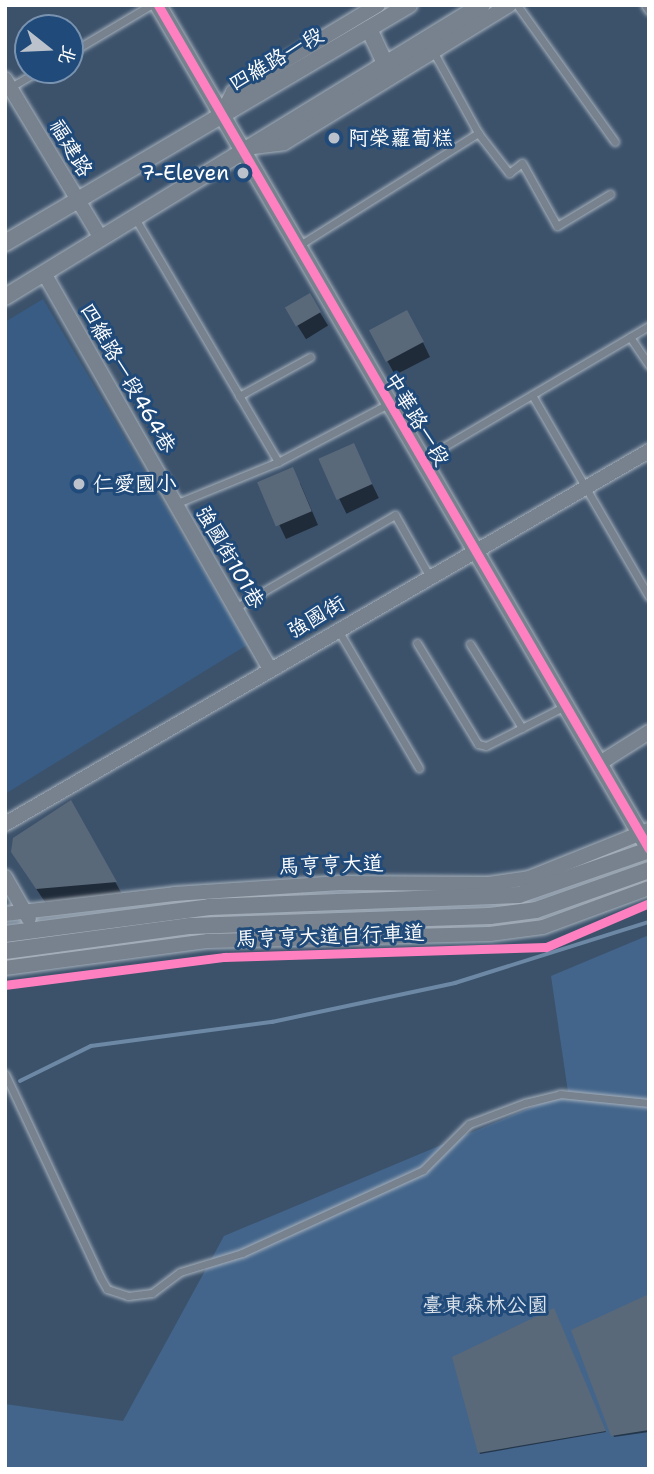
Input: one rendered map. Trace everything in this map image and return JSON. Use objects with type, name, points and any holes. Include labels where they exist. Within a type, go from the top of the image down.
[{"type":"street","name":"中華路一段","points":[[158,5],[388,404],[568,704],[600,763],[644,832],[649,850]]},
{"type":"street","name":"四維路一段","points":[[222,114],[233,92],[378,5]]},
{"type":"street","name":"四維路一段","points":[[222,114],[409,5]]},
{"type":"street","points":[[5,297],[482,5]]},
{"type":"street","points":[[243,149],[284,143],[509,5]]},
{"type":"street","points":[[369,29],[385,65]]},
{"type":"street","name":"福建路","points":[[7,86],[101,238]]},
{"type":"street","points":[[5,243],[222,114]]},
{"type":"street","name":"四維路一段464巷","points":[[44,273],[175,504]]},
{"type":"street","name":"強國街","points":[[5,824],[269,668],[649,451]]},
{"type":"street","name":"強國街101巷","points":[[175,504],[269,668]]},
{"type":"street","points":[[600,763],[649,732]]},
{"type":"street","name":"馬亨亨大道","points":[[489,891],[644,832]]},
{"type":"street","name":"馬亨亨大道","points":[[5,914],[209,899],[489,891],[519,895],[649,850]]},
{"type":"street","points":[[5,951],[41,953],[207,933],[536,911],[649,870]]},
{"type":"street","points":[[5,877],[34,928],[41,953],[43,977]]},
{"type":"street","points":[[207,933],[490,934],[543,927],[649,888]]},
{"type":"street","name":"馬亨亨大道","points":[[5,934],[209,899]]},
{"type":"street","points":[[490,916],[490,934]]},
{"type":"street","points":[[5,968],[41,953]]},
{"type":"lane","points":[[84,44],[151,5]]},
{"type":"lane","points":[[517,5],[615,142]]},
{"type":"lane","points":[[645,5],[649,11]]},
{"type":"lane","points":[[433,50],[478,133],[509,173],[522,163],[557,226],[610,194]]},
{"type":"lane","points":[[297,247],[478,133]]},
{"type":"lane","points":[[134,217],[278,462]]},
{"type":"lane","points":[[421,460],[649,326]]},
{"type":"lane","points":[[630,337],[649,365]]},
{"type":"lane","points":[[239,396],[310,357]]},
{"type":"lane","points":[[532,395],[649,597]]},
{"type":"lane","points":[[175,504],[278,462],[388,404]]},
{"type":"lane","points":[[235,608],[395,515],[430,577]]},
{"type":"lane","points":[[337,629],[419,768]]},
{"type":"lane","points":[[417,643],[478,744],[486,747],[568,704]]},
{"type":"lane","points":[[470,644],[522,728]]},
{"type":"lane","points":[[5,1074],[100,1277],[107,1289],[128,1297],[152,1293],[180,1272],[242,1253],[423,1170],[469,1124],[525,1102],[560,1094],[649,1103]]},
{"type":"shaded area","name":"仁愛國小","points":[[43,299],[247,645],[5,794],[5,322]]},
{"type":"green space","name":"臺東森林公園","points":[[649,935],[649,1469],[5,1469],[5,1404],[123,1421],[224,1236],[568,1092],[551,976]]},
{"type":"building","points":[[310,293],[321,312],[296,327],[285,308]]},
{"type":"building","points":[[407,310],[424,342],[386,362],[369,330]]},
{"type":"building","points":[[354,443],[372,484],[337,500],[318,459]]},
{"type":"building","points":[[293,467],[312,511],[276,526],[257,482]]},
{"type":"building","points":[[71,800],[117,882],[36,889],[11,852],[13,838]]},
{"type":"building","points":[[649,1294],[649,1430],[611,1436],[571,1330]]},
{"type":"building","points":[[554,1308],[606,1431],[478,1453],[452,1357]]},
{"type":"waterway","points":[[20,1081],[91,1046],[272,1022],[455,983],[649,922]]},
{"type":"cycle path","points":[[158,5],[649,849]]},
{"type":"cycle path","name":"馬亨亨大道自行車道","points":[[5,985],[224,957],[546,947],[649,903]]},
{"type":"place","name":"阿榮蘿蔔糕","points":[[334,138]]},
{"type":"place","name":"7-Eleven","points":[[243,173]]},
{"type":"place","name":"仁愛國小","points":[[79,484]]}]
